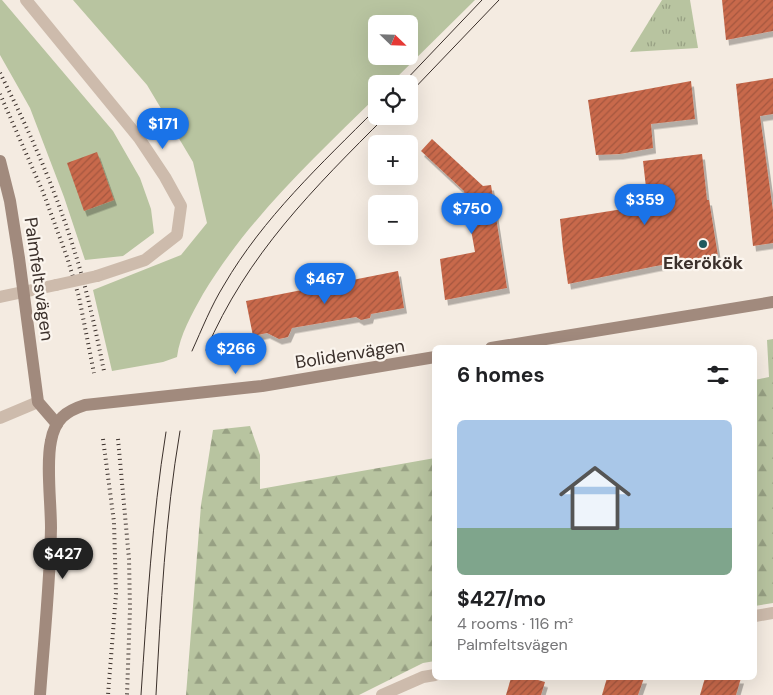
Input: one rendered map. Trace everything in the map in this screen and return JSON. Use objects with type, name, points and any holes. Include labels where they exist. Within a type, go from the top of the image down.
[{"type":"main road","name":"Palmfeltsvägen","points":[[0,161],[10,201],[38,402]]},
{"type":"main road","points":[[509,345],[773,302]]},
{"type":"main road","name":"Bolidenvägen","points":[[40,695],[49,583],[51,527],[50,441],[57,424],[69,410],[85,405],[262,386],[432,358]]},
{"type":"main road","points":[[38,402],[57,424]]},
{"type":"street","points":[[0,297],[97,276],[145,260],[177,235],[181,206],[165,177],[139,138],[26,0]]},
{"type":"street","points":[[0,418],[38,402]]},
{"type":"street","points":[[757,616],[773,613]]},
{"type":"street","points":[[382,695],[432,676]]},
{"type":"green space","points":[[0,0],[2,0],[113,131],[140,178],[151,209],[154,233],[123,256],[85,260],[64,197],[30,108],[0,55]]},
{"type":"green space","points":[[73,0],[475,0],[418,56],[418,15],[368,15],[368,65],[409,65],[399,75],[368,75],[368,105],[283,190],[240,240],[203,294],[184,332],[177,357],[163,362],[112,371],[93,290],[181,255],[207,223],[193,162],[147,85]]},
{"type":"green space","points":[[662,0],[690,0],[698,48],[630,52]]},
{"type":"green space","points":[[773,339],[773,603],[757,606],[757,380],[769,377],[767,340]]},
{"type":"green space","points":[[250,426],[260,455],[260,489],[432,459],[432,662],[423,663],[359,695],[186,695],[201,505],[213,430]]},
{"type":"building","points":[[722,0],[773,0],[773,31],[726,40]]},
{"type":"building","points":[[773,78],[773,114],[760,116],[773,211],[773,243],[753,246],[736,84]]},
{"type":"building","points":[[691,81],[695,119],[651,124],[653,148],[620,154],[596,155],[588,100]]},
{"type":"building","points":[[432,139],[483,186],[491,185],[507,288],[445,300],[440,259],[475,252],[464,191],[421,151]]},
{"type":"building","points":[[97,152],[114,200],[84,211],[67,163]]},
{"type":"building","points":[[702,154],[707,200],[709,200],[718,256],[656,266],[568,284],[560,219],[648,205],[643,161]]},
{"type":"building","points":[[398,271],[404,308],[371,314],[370,318],[361,320],[356,317],[292,328],[288,337],[279,339],[267,333],[253,336],[246,301]]},
{"type":"building","points":[[510,680],[538,680],[545,682],[541,695],[506,695]]},
{"type":"building","points":[[606,680],[643,680],[638,695],[602,695]]},
{"type":"building","points":[[704,680],[740,680],[736,695],[700,695]]},
{"type":"tram line","points":[[411,75],[482,0]]},
{"type":"tram line","points":[[418,85],[499,0]]},
{"type":"tram line","points":[[192,351],[219,293],[239,260],[256,237],[294,192],[368,117]]},
{"type":"tram line","points":[[206,350],[241,283],[284,224],[333,169],[377,125]]},
{"type":"tram line","points":[[156,695],[167,530],[180,431]]},
{"type":"tram line","points":[[141,695],[154,530],[166,432]]},
{"type":"railway","points":[[0,73],[42,163],[69,232],[88,299],[104,371]]},
{"type":"railway","points":[[0,94],[43,192],[67,257],[79,297],[94,373]]},
{"type":"railway","points":[[103,439],[114,522],[116,594],[108,695]]},
{"type":"railway","points":[[118,439],[129,559],[130,609],[127,695]]},
{"type":"place","name":"Ekerökök","points":[[703,244]]}]
